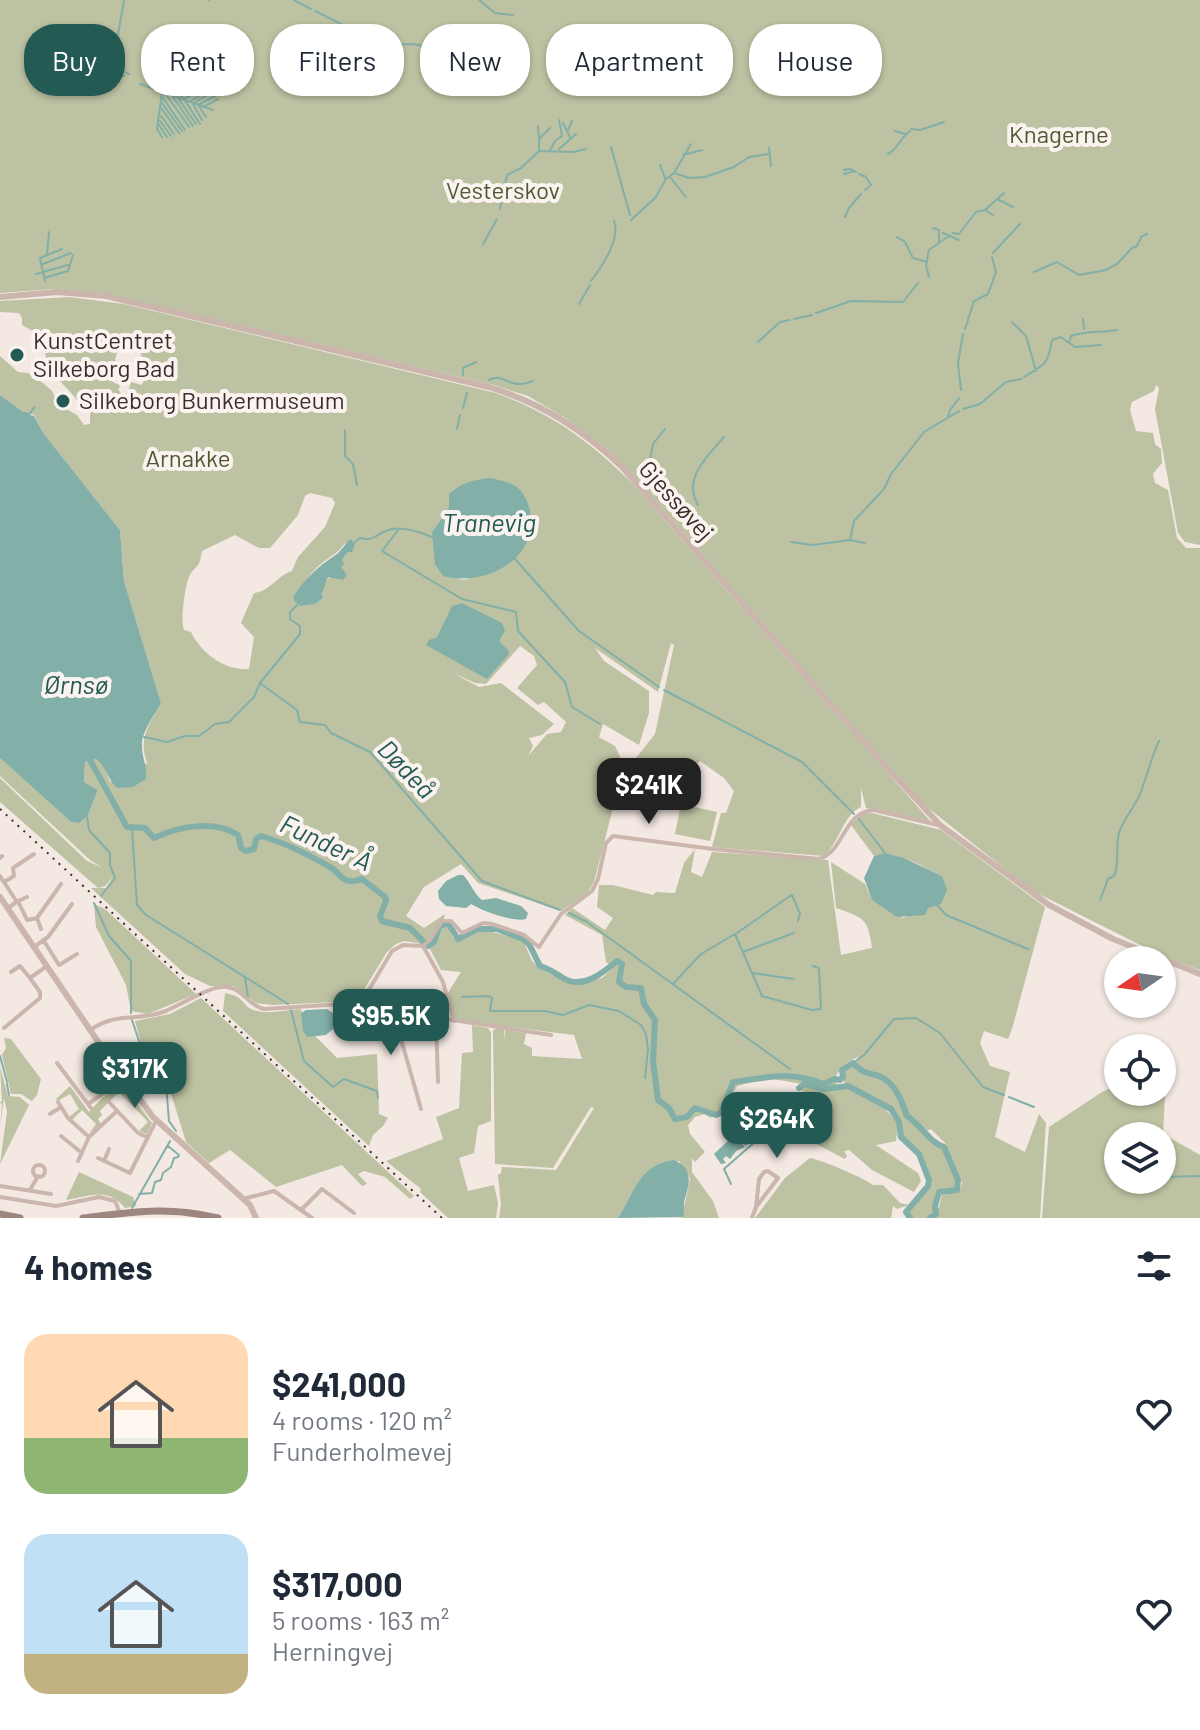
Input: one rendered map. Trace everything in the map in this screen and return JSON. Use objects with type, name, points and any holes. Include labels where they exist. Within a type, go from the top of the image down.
[{"type":"main road","points":[[83,1218],[172,1210],[218,1218]]},
{"type":"main road","points":[[0,1214],[20,1218]]},
{"type":"street","name":"Gjessøvej","points":[[0,297],[57,292],[106,296],[489,387],[549,411],[581,431],[621,466],[940,825],[1049,905],[1113,939],[1200,974]]},
{"type":"street","points":[[425,944],[438,924],[447,920],[462,933],[483,923],[492,924],[524,935],[539,947],[561,914],[592,891],[606,843],[613,836],[819,859],[830,854],[851,822],[864,811],[874,810],[932,826],[940,825]]},
{"type":"street","points":[[4,882],[14,876],[13,868],[34,854]]},
{"type":"street","points":[[0,876],[27,920],[37,918],[61,884]]},
{"type":"street","points":[[0,897],[156,1121],[243,1199],[256,1218]]},
{"type":"street","points":[[8,908],[27,897]]},
{"type":"street","points":[[34,947],[44,941],[72,904]]},
{"type":"street","points":[[37,918],[41,929]]},
{"type":"street","points":[[44,941],[59,965],[77,954]]},
{"type":"street","points":[[358,1003],[392,951],[408,944],[425,944]]},
{"type":"street","points":[[425,944],[443,982],[454,1021]]},
{"type":"street","points":[[4,1028],[41,995],[20,966],[11,972]]},
{"type":"street","points":[[30,978],[47,966]]},
{"type":"street","points":[[90,1030],[118,1016],[158,1014],[221,987],[234,989],[251,1004],[264,1009],[358,1003],[551,1035]]},
{"type":"street","points":[[368,1007],[401,1039],[421,1109]]},
{"type":"street","points":[[436,1018],[438,1082]]},
{"type":"street","points":[[57,1063],[90,1106],[124,1079]]},
{"type":"street","points":[[58,1102],[68,1118],[89,1137]]},
{"type":"street","points":[[109,1102],[138,1133],[147,1137]]},
{"type":"street","points":[[50,1114],[61,1107]]},
{"type":"street","points":[[78,1161],[89,1137],[117,1111]]},
{"type":"street","points":[[98,1158],[130,1173],[156,1121]]},
{"type":"street","points":[[61,1136],[82,1153]]},
{"type":"street","points":[[104,1161],[109,1149]]},
{"type":"street","points":[[752,1218],[759,1179],[768,1171],[778,1178],[756,1207]]},
{"type":"street","points":[[30,1190],[38,1176]]},
{"type":"street","points":[[0,1186],[51,1194]]},
{"type":"street","points":[[301,1210],[322,1189],[354,1213]]},
{"type":"street","points":[[243,1199],[274,1191],[312,1218]]},
{"type":"street","points":[[0,1197],[56,1206],[105,1197],[115,1201],[120,1213]]},
{"type":"green space","name":"Vesterskov","points":[[0,0],[1200,0],[1200,545],[1185,542],[1178,533],[1155,409],[1159,388],[1156,385],[1154,391],[1132,402],[1130,410],[1136,431],[1153,433],[1155,444],[1161,449],[1162,463],[1153,474],[1155,483],[1168,490],[1177,538],[1186,548],[1200,548],[1200,970],[1176,961],[1176,946],[1142,946],[1031,890],[917,799],[608,450],[567,419],[528,396],[490,384],[103,293],[54,289],[0,293]]},
{"type":"green space","name":"Arnakke","points":[[69,297],[124,304],[496,393],[552,419],[600,453],[631,482],[932,823],[866,808],[861,788],[861,807],[850,816],[824,856],[712,847],[721,813],[726,813],[734,791],[724,778],[700,761],[682,774],[667,777],[628,768],[655,734],[674,645],[671,643],[658,692],[595,648],[604,661],[649,691],[649,713],[639,745],[603,724],[599,737],[615,746],[624,765],[594,882],[588,892],[561,911],[478,883],[461,864],[424,887],[406,916],[424,928],[445,914],[438,940],[443,927],[447,925],[453,938],[459,941],[477,930],[492,929],[492,932],[523,940],[532,961],[569,983],[602,978],[613,968],[606,962],[602,935],[565,915],[572,908],[605,930],[613,918],[597,907],[599,885],[613,885],[653,895],[656,892],[675,893],[684,863],[695,849],[691,872],[702,877],[712,852],[828,860],[841,955],[872,948],[869,930],[863,920],[836,908],[831,862],[865,884],[872,900],[903,918],[932,906],[942,876],[901,857],[874,856],[851,825],[862,814],[872,813],[941,830],[1045,907],[1008,1039],[984,1031],[980,1043],[990,1066],[1010,1072],[995,1137],[1025,1152],[1039,1114],[1046,1123],[1040,1218],[936,1218],[942,1195],[959,1191],[962,1183],[945,1143],[931,1129],[927,1131],[908,1115],[901,1097],[892,1084],[879,1076],[860,1072],[887,1085],[902,1102],[906,1117],[943,1149],[957,1180],[954,1189],[936,1191],[934,1214],[926,1218],[912,1218],[909,1211],[930,1184],[922,1156],[903,1137],[900,1122],[891,1108],[844,1083],[844,1070],[857,1062],[859,1057],[840,1070],[835,1077],[837,1085],[824,1088],[768,1078],[737,1086],[724,1110],[710,1118],[705,1114],[695,1117],[688,1125],[690,1134],[705,1152],[695,1162],[692,1158],[692,1172],[713,1201],[719,1218],[682,1218],[690,1178],[679,1161],[646,1173],[618,1218],[499,1218],[498,1175],[502,1167],[556,1170],[594,1108],[591,1107],[553,1168],[495,1164],[493,1031],[504,1029],[504,1041],[505,1030],[526,1033],[524,1044],[532,1048],[532,1056],[582,1059],[574,1035],[455,1020],[446,996],[461,972],[441,970],[430,949],[418,943],[404,941],[387,952],[357,1001],[256,1003],[233,986],[210,986],[185,974],[91,888],[98,888],[0,802],[0,778],[87,861],[101,867],[0,776],[0,758],[71,822],[79,823],[87,817],[98,790],[84,782],[85,762],[96,759],[104,765],[110,782],[147,763],[144,739],[161,703],[124,581],[120,530],[44,434],[34,415],[22,411],[0,395],[0,356],[18,372],[28,373],[43,383],[52,391],[59,405],[77,415],[84,425],[90,424],[90,414],[96,404],[84,412],[51,370],[37,333],[40,331],[36,333],[22,325],[19,313],[0,312],[0,301]],"holes":[[[134,342],[146,367],[142,385],[131,382],[128,392],[122,395],[118,389],[121,386],[109,380],[112,373],[118,375],[121,364],[115,360],[117,353]],[[310,493],[332,498],[335,503],[325,527],[298,557],[292,571],[254,593],[241,623],[254,637],[249,669],[223,664],[207,653],[183,626],[187,584],[200,562],[202,551],[235,535],[259,548],[270,548],[298,515],[305,496]],[[449,508],[502,568],[464,580],[444,576],[432,532]],[[345,543],[348,552],[341,567],[324,584],[323,598],[315,604],[302,606],[295,602],[311,574]],[[520,646],[534,656],[537,665],[517,688],[538,705],[544,702],[566,722],[561,732],[547,734],[528,756],[533,746],[529,738],[542,735],[554,724],[501,683],[479,687],[451,672],[475,683],[486,684]]]},
{"type":"green space","points":[[681,804],[717,812],[710,841],[675,834]]},
{"type":"green space","points":[[94,904],[105,909],[196,994],[148,1014],[131,1011],[126,985],[96,927]]},
{"type":"green space","points":[[225,993],[236,996],[253,1010],[301,1009],[306,1036],[314,1035],[337,1058],[377,1054],[379,1114],[388,1118],[373,1135],[369,1146],[223,1011]]},
{"type":"green space","points":[[201,998],[414,1196],[410,1199],[385,1177],[364,1171],[358,1174],[367,1184],[362,1186],[342,1165],[276,1187],[230,1150],[209,1163],[186,1142],[168,1084],[142,1047],[135,1021],[170,1014]]},
{"type":"green space","points":[[472,1025],[488,1028],[491,1033],[491,1121],[478,1126],[474,1153],[459,1158],[468,1191],[494,1185],[498,1203],[496,1218],[448,1218],[420,1192],[421,1189],[386,1161],[443,1139],[436,1117],[459,1108],[462,1053],[473,1052]]},
{"type":"green space","points":[[4,1038],[11,1039],[41,1079],[32,1101],[21,1094],[11,1094],[2,1055],[6,1048]]},
{"type":"green space","points":[[0,1067],[8,1096],[20,1097],[29,1105],[0,1164],[7,1112],[4,1098],[0,1127]]},
{"type":"green space","points":[[122,1084],[152,1123],[147,1134],[139,1131],[148,1122],[119,1092],[100,1111],[102,1115],[98,1119],[101,1124],[89,1134],[96,1124],[82,1110],[72,1120],[69,1117],[79,1109],[70,1094],[58,1101],[56,1099],[70,1086],[89,1112]]},
{"type":"green space","points":[[804,1086],[858,1091],[888,1112],[898,1125],[896,1141],[876,1145],[918,1173],[921,1181],[914,1192],[872,1170],[849,1150],[844,1151],[845,1159],[816,1144],[829,1110],[827,1104],[800,1090]]},
{"type":"green space","points":[[1104,1091],[1104,1106],[1164,1106],[1164,1122],[1104,1122],[1104,1194],[1176,1194],[1176,1141],[1200,1155],[1200,1218],[1042,1218],[1049,1127]]},
{"type":"green space","points":[[810,1158],[873,1185],[883,1185],[900,1203],[909,1205],[897,1209],[893,1206],[891,1218],[755,1218],[785,1178]]},
{"type":"green space","points":[[79,1172],[133,1197],[136,1206],[125,1208],[105,1195],[66,1200]]},
{"type":"water","name":"Ørnsø","points":[[0,395],[22,411],[29,413],[36,407],[30,415],[34,416],[44,434],[120,530],[124,581],[161,703],[142,741],[146,779],[133,787],[117,788],[96,759],[85,762],[84,782],[98,790],[87,817],[79,823],[71,822],[0,758]]},
{"type":"water","name":"Tranevig","points":[[490,478],[513,485],[526,498],[531,517],[530,533],[524,547],[503,568],[489,574],[474,578],[443,576],[435,564],[432,532],[449,508],[449,494],[468,482]]},
{"type":"water","points":[[351,539],[355,544],[352,552],[348,552],[342,560],[344,564],[341,567],[347,575],[343,580],[328,577],[323,598],[315,604],[301,606],[295,602],[293,597],[307,578]]},
{"type":"water","points":[[462,603],[502,623],[505,631],[499,641],[509,654],[487,679],[426,645],[437,637],[452,606]]},
{"type":"water","points":[[885,853],[904,858],[942,876],[947,890],[941,904],[928,908],[925,915],[897,917],[872,900],[864,878],[874,856]]},
{"type":"water","points":[[463,875],[482,900],[496,898],[521,906],[528,913],[526,919],[499,916],[471,904],[466,908],[446,906],[439,899],[438,891],[446,881]]},
{"type":"water","points":[[327,1009],[333,1013],[333,1029],[326,1035],[307,1037],[303,1031],[301,1013]]},
{"type":"water","points":[[746,1124],[758,1135],[746,1146],[738,1139],[745,1147],[736,1151],[730,1159],[726,1156],[723,1159],[726,1163],[721,1164],[714,1154],[731,1138],[738,1145],[732,1137],[737,1133],[742,1138],[737,1132]]},
{"type":"water","points":[[674,1160],[684,1167],[688,1176],[683,1217],[618,1218],[645,1174],[662,1163]]},
{"type":"waterway","points":[[294,0],[311,9]]},
{"type":"waterway","points":[[479,0],[495,13],[513,15]]},
{"type":"waterway","points":[[120,24],[124,1]]},
{"type":"waterway","points":[[315,11],[341,24]]},
{"type":"waterway","points":[[404,44],[420,45]]},
{"type":"waterway","points":[[125,72],[129,74]]},
{"type":"waterway","points":[[140,84],[213,110]]},
{"type":"waterway","points":[[162,96],[157,129],[162,137]]},
{"type":"waterway","points":[[167,96],[189,127]]},
{"type":"waterway","points":[[190,96],[184,99],[200,124]]},
{"type":"waterway","points":[[191,101],[199,96]]},
{"type":"waterway","points":[[196,102],[206,96]]},
{"type":"waterway","points":[[206,117],[198,105],[215,96]]},
{"type":"waterway","points":[[173,97],[193,126]]},
{"type":"waterway","points":[[163,98],[185,130]]},
{"type":"waterway","points":[[178,98],[196,124]]},
{"type":"waterway","points":[[205,106],[218,99]]},
{"type":"waterway","points":[[162,103],[182,131]]},
{"type":"waterway","points":[[193,104],[202,120]]},
{"type":"waterway","points":[[161,108],[179,133]]},
{"type":"waterway","points":[[161,116],[174,134]]},
{"type":"waterway","points":[[550,150],[562,136],[559,120]]},
{"type":"waterway","points":[[160,121],[171,136]]},
{"type":"waterway","points":[[568,130],[572,121]]},
{"type":"waterway","points":[[911,129],[920,130],[944,122]]},
{"type":"waterway","points":[[563,123],[571,139]]},
{"type":"waterway","points":[[159,125],[167,137]]},
{"type":"waterway","points":[[538,126],[539,137]]},
{"type":"waterway","points":[[539,150],[539,139],[550,128]]},
{"type":"waterway","points":[[895,131],[905,134]]},
{"type":"waterway","points":[[888,154],[910,131]]},
{"type":"waterway","points":[[559,149],[576,134]]},
{"type":"waterway","points":[[631,220],[655,198],[691,144]]},
{"type":"waterway","points":[[611,147],[630,215]]},
{"type":"waterway","points":[[769,148],[771,166]]},
{"type":"waterway","points":[[500,209],[507,175],[521,168],[539,151],[574,152],[586,149]]},
{"type":"waterway","points":[[683,155],[702,150]]},
{"type":"waterway","points":[[674,173],[689,178],[705,177],[734,167],[749,157],[769,154]]},
{"type":"waterway","points":[[660,165],[665,178]]},
{"type":"waterway","points":[[844,170],[856,172]]},
{"type":"waterway","points":[[844,174],[855,171]]},
{"type":"waterway","points":[[859,174],[866,177],[871,185],[865,190]]},
{"type":"waterway","points":[[670,177],[686,197]]},
{"type":"waterway","points":[[953,233],[959,234],[976,212],[985,210],[1004,193]]},
{"type":"waterway","points":[[845,217],[861,194]]},
{"type":"waterway","points":[[997,199],[1013,207]]},
{"type":"waterway","points":[[985,210],[993,215]]},
{"type":"waterway","points":[[483,244],[497,219]]},
{"type":"waterway","points":[[591,281],[613,244],[614,221]]},
{"type":"waterway","points":[[993,253],[1020,224]]},
{"type":"waterway","points":[[933,228],[939,230],[939,243]]},
{"type":"waterway","points":[[47,255],[49,232]]},
{"type":"waterway","points":[[943,233],[959,240]]},
{"type":"waterway","points":[[1034,272],[1057,262],[1079,275],[1106,270],[1117,264],[1147,234]]},
{"type":"waterway","points":[[929,277],[926,265],[929,250],[949,236]]},
{"type":"waterway","points":[[897,237],[905,242],[913,258],[927,262]]},
{"type":"waterway","points":[[45,281],[40,258],[62,249]]},
{"type":"waterway","points":[[43,264],[71,253]]},
{"type":"waterway","points":[[44,278],[68,271],[73,255]]},
{"type":"waterway","points":[[965,329],[974,301],[988,294],[996,272],[992,257]]},
{"type":"waterway","points":[[36,274],[68,265]]},
{"type":"waterway","points":[[816,313],[851,301],[903,302],[918,283]]},
{"type":"waterway","points":[[579,304],[590,285]]},
{"type":"waterway","points":[[794,319],[812,315]]},
{"type":"waterway","points":[[1083,319],[1084,329]]},
{"type":"waterway","points":[[758,342],[780,322],[790,320]]},
{"type":"waterway","points":[[1012,322],[1026,336],[1036,371]]},
{"type":"waterway","points":[[1069,343],[1071,336],[1077,334],[1117,330]]},
{"type":"waterway","points":[[961,390],[958,363],[963,334]]},
{"type":"waterway","points":[[1024,377],[1045,363],[1052,340],[1061,337],[1075,347],[1101,345]]},
{"type":"waterway","points":[[463,375],[463,368],[476,362]]},
{"type":"waterway","points":[[489,380],[501,378],[520,384],[533,381]]},
{"type":"waterway","points":[[963,409],[980,404],[1006,382],[1021,379]]},
{"type":"waterway","points":[[463,408],[467,393]]},
{"type":"waterway","points":[[948,417],[959,398]]},
{"type":"waterway","points":[[850,540],[854,521],[884,489],[891,474],[924,432],[959,411]]},
{"type":"waterway","points":[[457,429],[460,415]]},
{"type":"waterway","points":[[649,466],[653,444],[665,429]]},
{"type":"waterway","points":[[345,430],[345,456],[353,464],[357,485]]},
{"type":"waterway","points":[[698,505],[693,486],[695,477],[704,460],[724,437]]},
{"type":"waterway","points":[[355,542],[397,529],[432,537]]},
{"type":"waterway","points":[[398,530],[382,551],[462,599],[516,612],[518,631],[565,682],[572,707],[600,724]]},
{"type":"waterway","points":[[791,542],[813,545],[850,540],[865,543]]},
{"type":"waterway","points":[[515,559],[579,631],[659,687]]},
{"type":"waterway","points":[[260,683],[300,634],[300,626],[290,619],[290,612],[299,603]]},
{"type":"waterway","name":"Dødeå","points":[[144,737],[167,742],[185,736],[199,736],[215,724],[229,722],[254,697],[260,683],[297,710],[300,722],[325,725],[331,733],[370,752],[482,881],[560,910]]},
{"type":"waterway","points":[[664,690],[802,762],[854,814]]},
{"type":"waterway","points":[[1100,900],[1108,879],[1116,871],[1121,828],[1140,794],[1159,741]]},
{"type":"waterway","name":"Funder Å","points":[[90,760],[127,827],[145,828],[154,838],[196,826],[218,827],[238,835],[241,848],[246,851],[254,849],[256,839],[261,836],[280,843],[305,853],[347,880],[362,879],[385,897],[380,916],[382,921],[410,928],[428,946],[434,942],[440,926],[448,923],[458,939],[477,929],[497,929],[523,939],[529,944],[540,966],[570,981],[585,981],[617,961],[622,964],[619,982],[626,987],[641,988],[644,1004],[655,1020],[653,1061],[658,1100],[669,1108],[675,1119],[687,1117],[695,1108],[716,1115],[721,1113],[733,1082],[788,1076],[823,1084],[840,1080],[842,1070],[853,1063],[883,1078],[895,1090],[907,1116],[944,1147],[958,1180],[957,1190],[939,1192],[936,1214],[930,1218]]},
{"type":"waterway","points":[[87,817],[89,830],[110,853],[115,878],[101,896]]},
{"type":"waterway","points":[[858,818],[885,853]]},
{"type":"waterway","points":[[132,829],[137,905],[146,915],[288,1004]]},
{"type":"waterway","points":[[737,933],[792,895],[800,914],[798,921]]},
{"type":"waterway","points":[[94,903],[109,936],[131,961],[131,1013]]},
{"type":"waterway","points":[[937,905],[946,915],[1028,949]]},
{"type":"waterway","points":[[569,913],[587,922],[790,1069]]},
{"type":"waterway","points":[[743,952],[794,933]]},
{"type":"waterway","points":[[673,984],[701,954],[735,934],[762,996],[812,1010],[821,1009],[819,968],[813,966]]},
{"type":"waterway","points":[[752,973],[794,979]]},
{"type":"waterway","points":[[245,978],[248,997]]},
{"type":"waterway","points":[[462,997],[489,996],[492,998],[490,1011],[545,1011],[563,1015],[589,1005],[619,1011],[641,1025],[646,1034],[645,1078]]},
{"type":"waterway","points":[[291,1010],[304,1061],[333,1087],[344,1079],[377,1091],[378,1098]]},
{"type":"waterway","points":[[853,1063],[864,1055],[894,1019],[916,1018],[940,1033],[983,1087],[1004,1095]]},
{"type":"waterway","points":[[132,1020],[142,1050],[166,1084],[169,1121],[176,1131]]},
{"type":"waterway","points":[[0,1056],[7,1082]]},
{"type":"waterway","points":[[7,1084],[9,1095]]},
{"type":"waterway","points":[[799,1088],[804,1084],[824,1089],[848,1086],[891,1109],[899,1122],[901,1137],[919,1154],[929,1180],[928,1186],[906,1212],[910,1218]]},
{"type":"waterway","points":[[1009,1097],[1034,1107]]},
{"type":"waterway","points":[[731,1184],[724,1169],[774,1125]]},
{"type":"waterway","points":[[132,1208],[170,1141]]},
{"type":"waterway","points":[[139,1194],[152,1193],[155,1182],[161,1180],[174,1158],[178,1157],[168,1146]]},
{"type":"waterway","points":[[1176,1177],[1200,1176]]},
{"type":"railway","points":[[0,809],[442,1218]]},
{"type":"place","name":"KunstCentret Silkeborg Bad","points":[[17,355]]},
{"type":"place","name":"Silkeborg Bunkermuseum","points":[[63,401]]},
{"type":"park label","name":"Knagerne","points":[[1059,135]]}]
